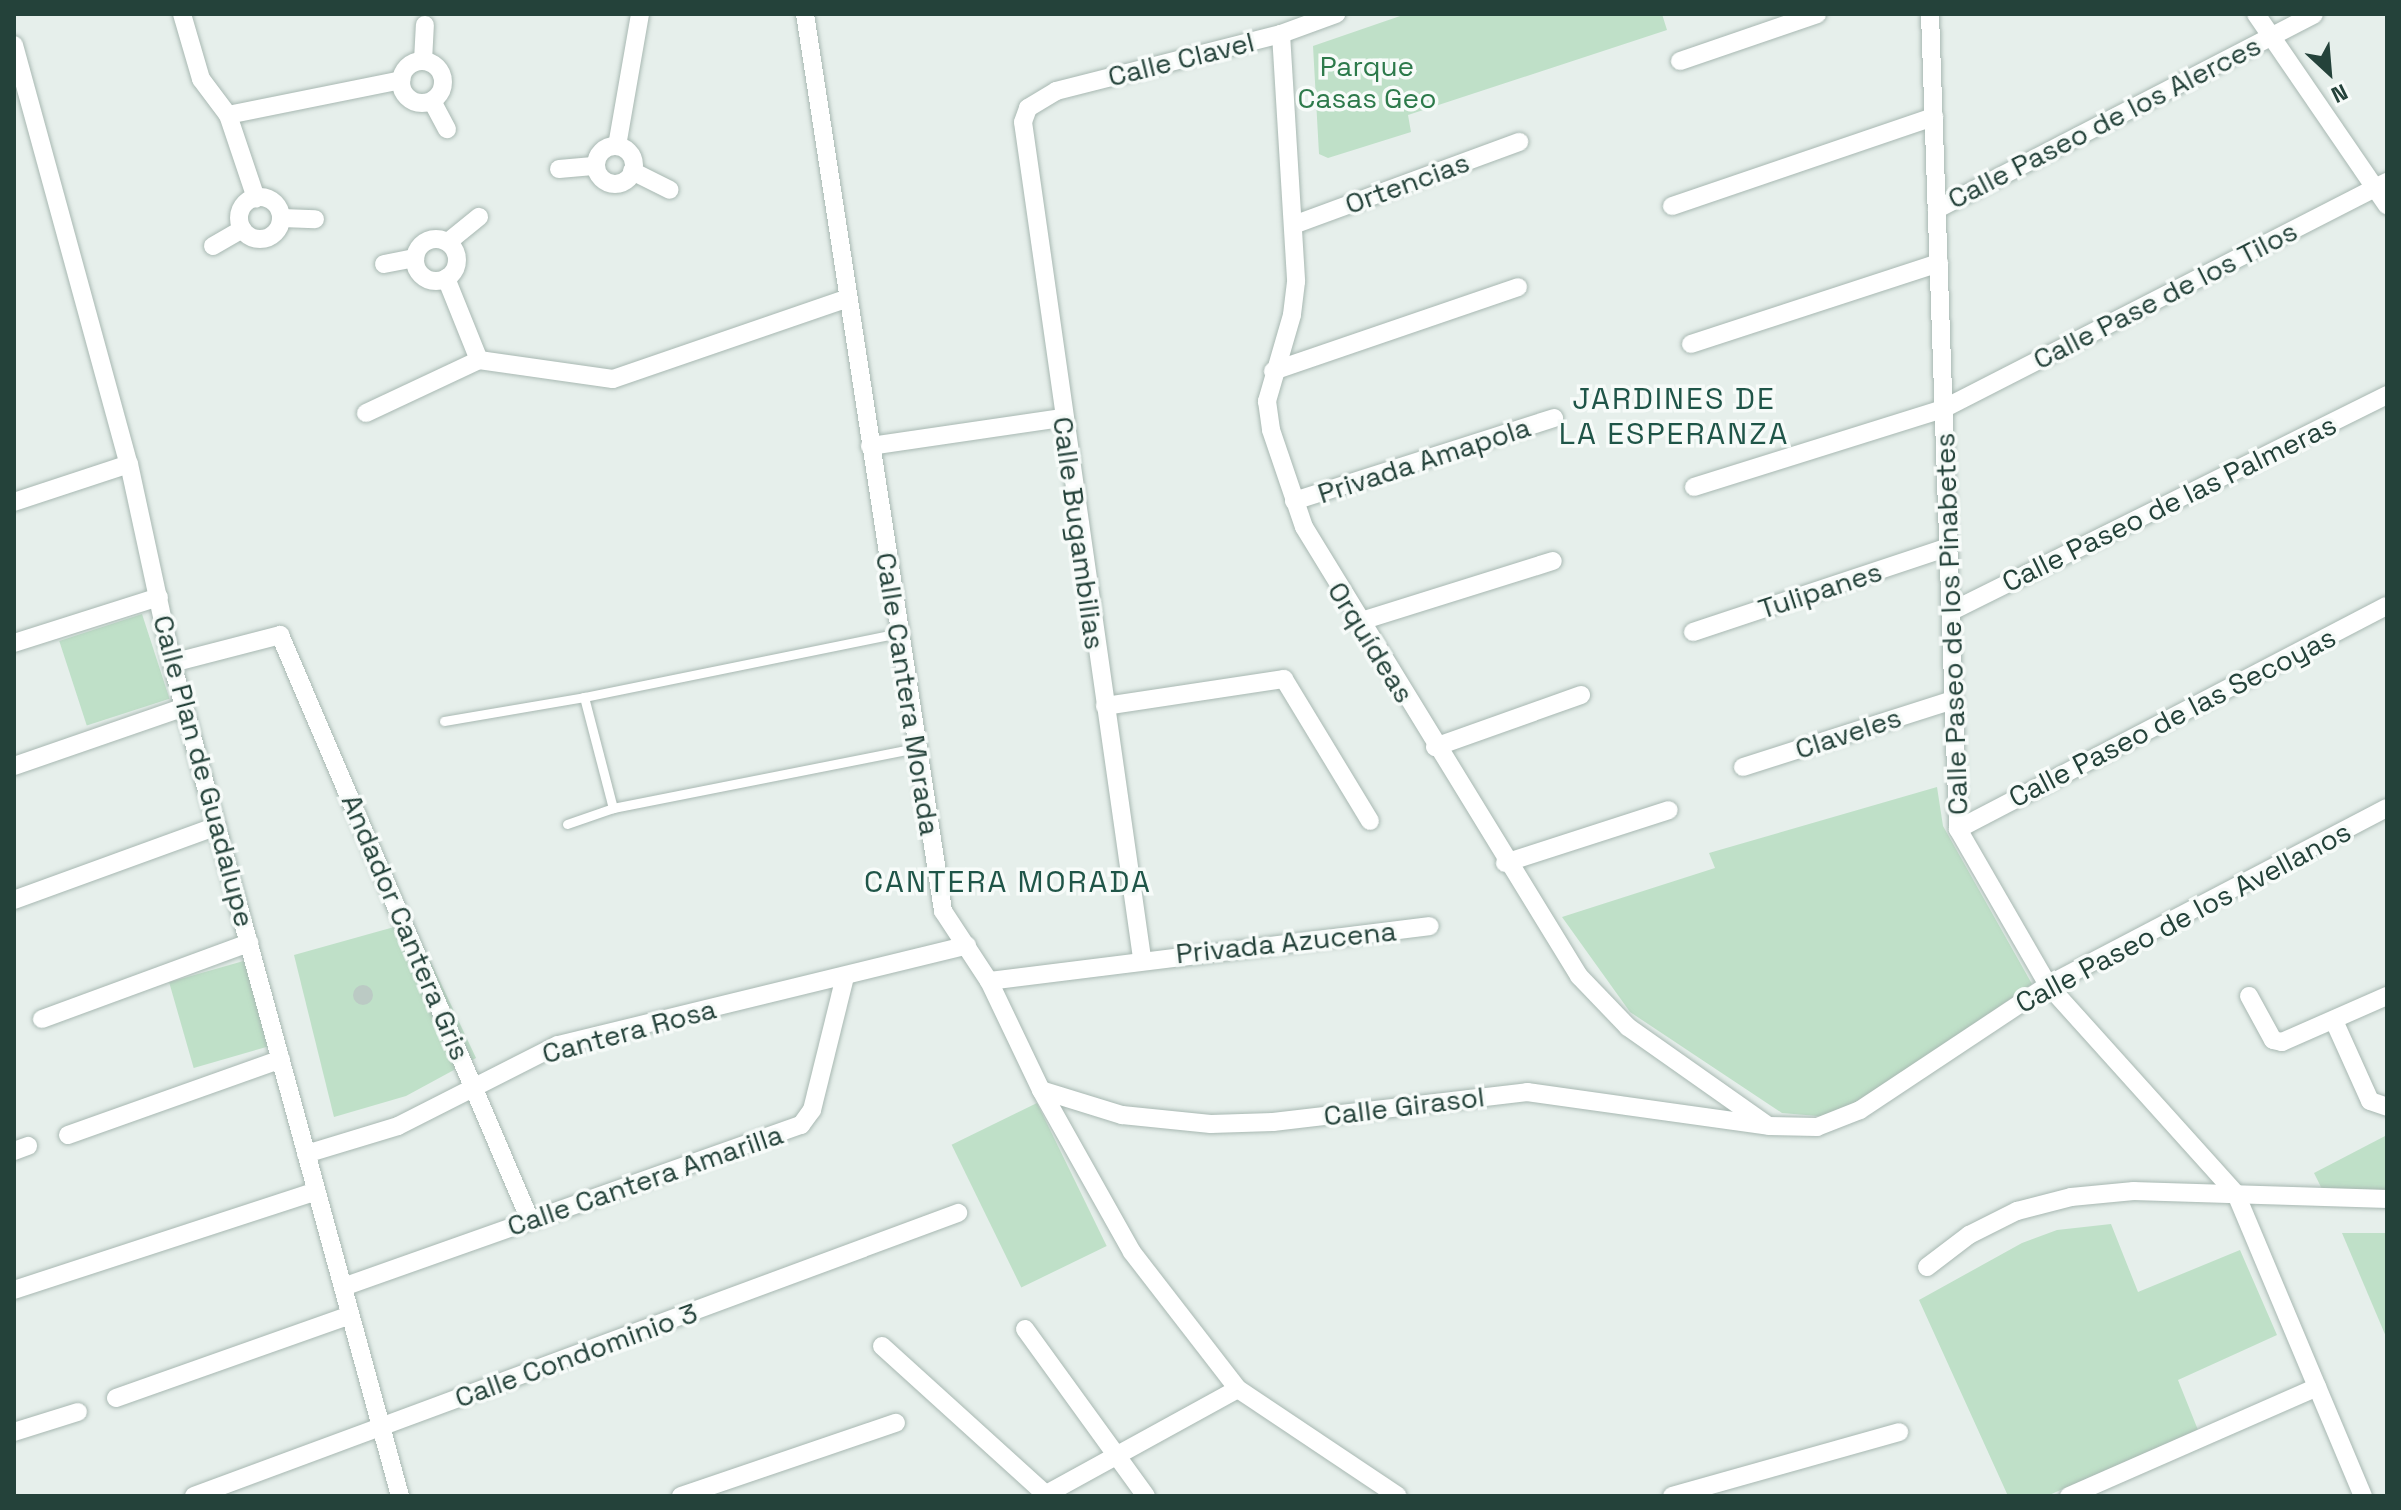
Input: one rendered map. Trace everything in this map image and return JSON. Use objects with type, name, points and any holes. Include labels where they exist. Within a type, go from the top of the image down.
[{"type":"street","points":[[182,14],[201,79],[228,115],[256,198]]},
{"type":"street","points":[[617,146],[640,14]]},
{"type":"street","name":"Calle Cantera Morada","points":[[805,14],[939,899],[989,981],[1041,1090],[1132,1252],[1238,1389],[1398,1496]]},
{"type":"street","name":"Calle Clavel","points":[[1028,108],[1056,91],[1281,34],[1336,14]]},
{"type":"street","points":[[1680,61],[1787,19],[1817,14]]},
{"type":"street","name":"Calle Paseo de los Pinabetes","points":[[1930,14],[1958,829],[2048,985],[2236,1194],[2363,1496]]},
{"type":"street","points":[[2256,14],[2269,37],[2380,186],[2387,205]]},
{"type":"street","name":"Calle Paseo de los Alerces","points":[[1937,209],[2314,14]]},
{"type":"street","points":[[423,61],[425,25]]},
{"type":"street","name":"Orquídeas","points":[[1281,34],[1296,224],[1292,315],[1273,371],[1267,401],[1271,430],[1294,501],[1319,558],[1505,863],[1579,976],[1609,1010],[1769,1126]]},
{"type":"street","name":"Calle Plan de Guadalupe","points":[[14,45],[129,464],[172,663],[400,1496]]},
{"type":"street","points":[[228,115],[401,80],[412,64],[423,61]]},
{"type":"street","points":[[423,61],[443,76],[443,89],[432,101]]},
{"type":"street","points":[[401,80],[410,99],[432,101]]},
{"type":"street","points":[[432,101],[447,129]]},
{"type":"street","name":"Calle Bugambilias","points":[[1028,108],[1021,139],[1142,958]]},
{"type":"street","points":[[1672,206],[1934,117]]},
{"type":"street","name":"Ortencias","points":[[1296,224],[1519,142]]},
{"type":"street","points":[[617,146],[601,153],[596,166],[602,179],[616,184],[632,171]]},
{"type":"street","points":[[617,146],[632,157],[632,171]]},
{"type":"street","points":[[559,169],[596,166]]},
{"type":"street","points":[[632,171],[670,190]]},
{"type":"street","name":"Calle Pase de los Tilos","points":[[1694,487],[1943,409],[2380,186]]},
{"type":"street","points":[[242,229],[242,207],[256,198],[272,200],[282,218]]},
{"type":"street","points":[[384,264],[415,258],[431,239],[448,242],[479,217]]},
{"type":"street","points":[[282,218],[315,219]]},
{"type":"street","points":[[242,229],[257,239],[270,237],[282,218]]},
{"type":"street","points":[[213,246],[242,229]]},
{"type":"street","points":[[446,278],[457,261],[448,242]]},
{"type":"street","points":[[415,258],[424,277],[446,278]]},
{"type":"street","points":[[1691,344],[1939,263]]},
{"type":"street","points":[[446,278],[479,360]]},
{"type":"street","points":[[1273,371],[1518,287]]},
{"type":"street","points":[[366,413],[479,360],[613,379],[848,298]]},
{"type":"street","name":"Calle Paseo de las Palmeras","points":[[1950,612],[2387,395]]},
{"type":"street","points":[[870,446],[1062,418]]},
{"type":"street","name":"Privada Amapola","points":[[1294,501],[1554,418]]},
{"type":"street","points":[[14,502],[129,464]]},
{"type":"street","name":"Tulipanes","points":[[1693,632],[1948,547]]},
{"type":"street","points":[[1358,622],[1553,561]]},
{"type":"street","points":[[14,643],[159,597]]},
{"type":"street","name":"Calle Paseo de las Secoyas","points":[[1958,829],[2387,606]]},
{"type":"street","name":"Andador Cantera Gris","points":[[172,663],[280,635],[530,1220]]},
{"type":"street","points":[[1105,706],[1284,679],[1370,821]]},
{"type":"street","points":[[1435,747],[1581,695]]},
{"type":"street","name":"Claveles","points":[[1743,767],[1953,700]]},
{"type":"street","points":[[14,766],[184,707]]},
{"type":"street","name":"Calle Paseo de los Avellanos","points":[[1769,1126],[1817,1127],[1860,1110],[2048,985],[2387,808]]},
{"type":"street","points":[[1505,863],[1669,810]]},
{"type":"street","points":[[14,900],[217,826]]},
{"type":"street","name":"Privada Azucena","points":[[989,981],[1142,958],[1430,926]]},
{"type":"street","points":[[42,1019],[249,943]]},
{"type":"street","name":"Cantera Rosa","points":[[306,1154],[398,1126],[474,1084],[577,1039],[845,977],[967,945]]},
{"type":"street","name":"Calle Cantera Amarilla","points":[[343,1287],[801,1125],[812,1110],[845,977]]},
{"type":"street","points":[[2249,996],[2278,1042],[2335,1023],[2387,996]]},
{"type":"street","points":[[2335,1023],[2370,1101],[2387,1107]]},
{"type":"street","points":[[68,1135],[281,1059]]},
{"type":"street","name":"Calle Girasol","points":[[1041,1090],[1122,1115],[1211,1124],[1273,1122],[1527,1092],[1769,1126]]},
{"type":"street","points":[[14,1290],[316,1191]]},
{"type":"street","points":[[1927,1267],[1969,1235],[2017,1211],[2071,1197],[2134,1191],[2387,1199]]},
{"type":"street","name":"Calle Condominio 3","points":[[194,1496],[958,1213]]},
{"type":"street","points":[[116,1398],[350,1315]]},
{"type":"street","points":[[1025,1329],[1146,1496]]},
{"type":"street","points":[[882,1346],[1044,1495],[1238,1389]]},
{"type":"street","points":[[2069,1496],[2317,1387]]},
{"type":"street","points":[[14,1432],[78,1412]]},
{"type":"street","points":[[681,1496],[896,1423]]},
{"type":"street","points":[[1672,1496],[1899,1432]]},
{"type":"street","points":[[732,1478],[741,1496]]},
{"type":"lane","points":[[444,721],[584,697],[899,633]]},
{"type":"lane","points":[[584,697],[613,808]]},
{"type":"lane","points":[[567,824],[613,808],[916,748]]},
{"type":"green space","name":"Parque Casas Geo","points":[[1406,14],[1662,14],[1667,30],[1408,115],[1411,132],[1328,158],[1319,154],[1313,46]]},
{"type":"green space","points":[[142,614],[170,699],[87,726],[59,641]]},
{"type":"green space","points":[[1937,787],[1943,826],[2032,984],[1853,1107],[1829,1117],[1782,1113],[1630,1012],[1562,917],[1715,868],[1709,853]]},
{"type":"green space","points":[[412,922],[476,1058],[406,1096],[334,1117],[294,955]]},
{"type":"green space","points":[[247,960],[272,1046],[194,1068],[169,982]]},
{"type":"green space","points":[[1037,1103],[1107,1246],[1021,1288],[952,1145]]},
{"type":"green space","points":[[2387,1135],[2387,1191],[2322,1189],[2314,1173]]},
{"type":"green space","points":[[2111,1224],[2138,1292],[2240,1250],[2277,1335],[2178,1380],[2198,1430],[2047,1496],[2008,1496],[1919,1300],[2022,1243],[2057,1230]]},
{"type":"green space","points":[[2342,1233],[2387,1233],[2387,1339]]},
{"type":"building","points":[[359,985],[367,985],[373,995],[367,1005],[359,1005],[353,999],[353,991]]},
{"type":"district","name":"JARDINES DE LA ESPERANZA","points":[[1674,416]]},
{"type":"district","name":"CANTERA MORADA","points":[[1008,882]]}]
